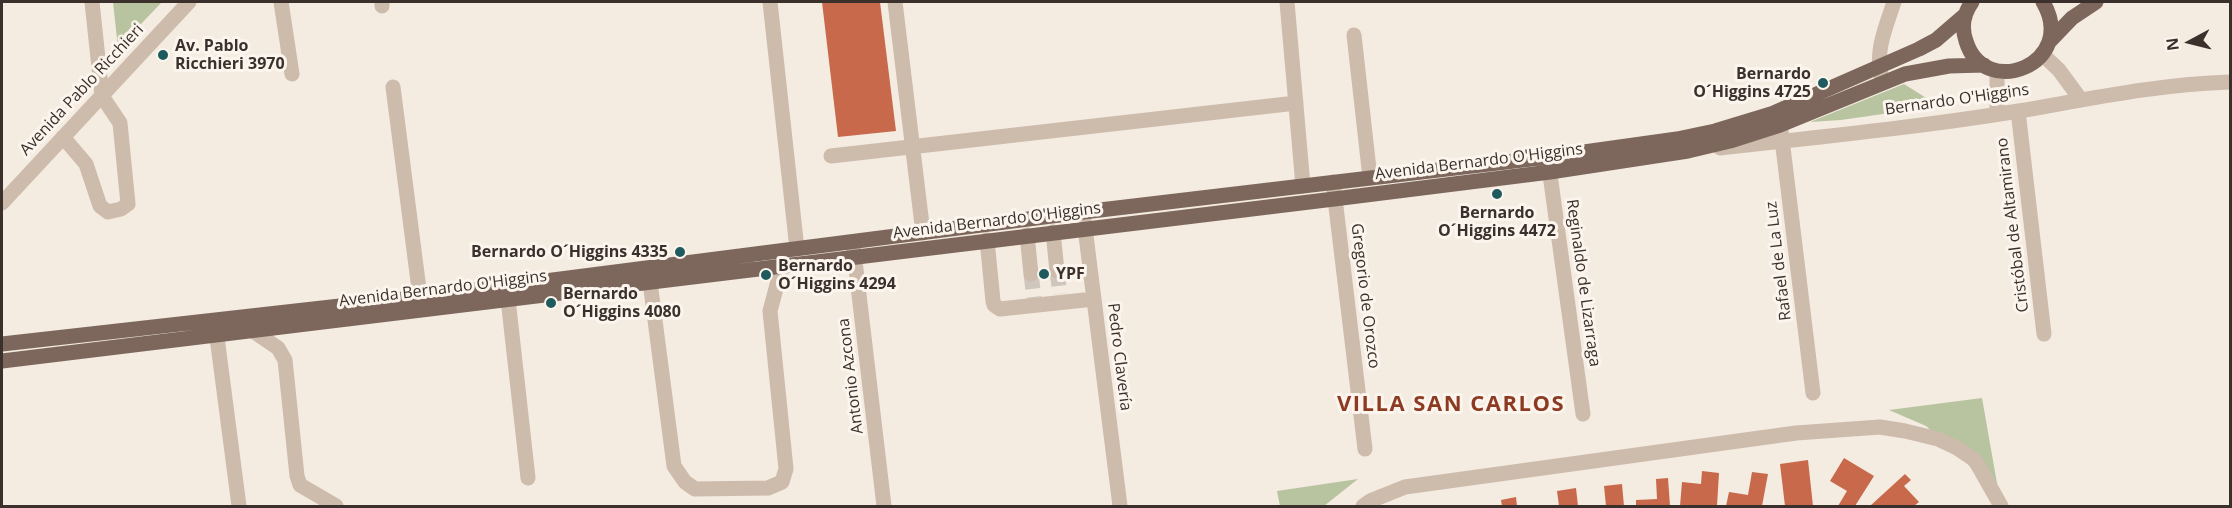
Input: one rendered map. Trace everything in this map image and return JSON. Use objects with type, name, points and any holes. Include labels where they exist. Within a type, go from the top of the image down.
[{"type":"main road","points":[[2043,2],[2050,17],[2051,26],[2046,48]]},
{"type":"main road","points":[[2046,48],[2072,18],[2096,2]]},
{"type":"main road","name":"Avenida Bernardo O'Higgins","points":[[2,361],[217,328],[924,241],[1083,212],[1370,178],[1688,151],[1780,125],[1881,75],[1936,40],[1969,8]]},
{"type":"main road","points":[[1969,8],[1964,31],[1968,47],[1991,68]]},
{"type":"main road","name":"Avenida Bernardo O'Higgins","points":[[924,241],[987,240],[1027,236],[1334,199],[1549,164],[1715,131],[1772,114],[1881,75],[1949,66],[2014,71],[2037,61],[2046,48]]},
{"type":"main road","name":"Avenida Bernardo O'Higgins","points":[[2,344],[217,328],[253,331],[421,304],[508,299],[623,278],[650,282],[782,266],[798,256]]},
{"type":"street","points":[[63,137],[86,164],[100,206],[108,212],[121,209],[128,204],[120,123],[102,96],[92,2]]},
{"type":"street","name":"Avenida Pablo Ricchieri","points":[[2,203],[189,2]]},
{"type":"street","points":[[280,2],[292,74]]},
{"type":"street","points":[[770,2],[798,256]]},
{"type":"street","points":[[895,2],[924,241]]},
{"type":"street","points":[[1287,2],[1303,186]]},
{"type":"street","points":[[1881,75],[1879,51],[1894,2]]},
{"type":"street","points":[[1354,35],[1370,178]]},
{"type":"street","points":[[2046,48],[2081,100]]},
{"type":"street","points":[[1991,68],[1997,114]]},
{"type":"street","name":"Bernardo O'Higgins","points":[[1688,151],[1997,114],[2206,82],[2230,82]]},
{"type":"street","points":[[393,87],[421,304]]},
{"type":"street","points":[[831,156],[1296,103]]},
{"type":"street","name":"Cristóbal de Altamirano","points":[[2018,111],[2044,334]]},
{"type":"street","name":"Rafael de La Luz","points":[[1780,125],[1813,393]]},
{"type":"street","name":"Reginaldo de Lizarraga","points":[[1549,164],[1584,414]]},
{"type":"street","name":"Gregorio de Orozco","points":[[1333,183],[1365,449]]},
{"type":"street","name":"Pedro Clavería","points":[[1083,212],[1120,507]]},
{"type":"street","points":[[1053,232],[1057,271]]},
{"type":"street","points":[[1027,236],[1031,274]]},
{"type":"street","points":[[987,240],[994,305],[1005,310],[1035,302],[1094,299]]},
{"type":"street","name":"Antonio Azcona","points":[[854,249],[884,507]]},
{"type":"street","points":[[650,282],[674,466],[685,482],[695,489],[768,488],[782,482],[786,469],[770,311],[782,266]]},
{"type":"street","points":[[508,299],[528,478]]},
{"type":"street","points":[[217,328],[239,507]]},
{"type":"street","points":[[253,331],[278,348],[285,360],[297,476],[300,485],[336,507]]},
{"type":"street","points":[[1363,507],[1370,501],[1405,487],[1796,433],[1880,427],[1905,430],[1938,439],[1957,448],[1975,460],[2001,507]]},
{"type":"green space","points":[[113,2],[162,2],[118,48]]},
{"type":"green space","points":[[1904,84],[1939,106],[1841,120],[1810,122]]},
{"type":"green space","points":[[1982,398],[2001,506],[1967,463],[1926,426],[1889,410]]},
{"type":"green space","points":[[1358,479],[1324,506],[1280,506],[1277,491]]},
{"type":"building","points":[[822,2],[880,2],[896,131],[838,137]]},
{"type":"building","points":[[1844,458],[1874,476],[1855,506],[1838,506],[1847,491],[1830,481]]},
{"type":"building","points":[[1808,460],[1813,506],[1785,506],[1780,464]]},
{"type":"building","points":[[1702,471],[1719,473],[1717,506],[1680,506],[1682,482],[1701,484]]},
{"type":"building","points":[[1752,472],[1768,474],[1762,506],[1726,506],[1729,492],[1748,495]]},
{"type":"building","points":[[1905,474],[1911,480],[1904,486],[1919,502],[1914,506],[1870,506]]},
{"type":"building","points":[[1668,478],[1670,506],[1636,506],[1636,500],[1657,499],[1656,479]]},
{"type":"building","points":[[1622,484],[1624,506],[1606,506],[1604,486]]},
{"type":"building","points":[[1576,488],[1578,506],[1559,506],[1557,491]]},
{"type":"building","points":[[1516,497],[1517,506],[1502,506],[1501,500]]},
{"type":"tunnel","points":[[1057,271],[1060,294]]},
{"type":"tunnel","points":[[1031,274],[1034,298]]},
{"type":"place","name":"Av. Pablo Ricchieri 3970","points":[[163,55]]},
{"type":"place","name":"Bernardo O´Higgins 4725","points":[[1823,83]]},
{"type":"place","name":"Bernardo O´Higgins 4472","points":[[1497,194]]},
{"type":"place","name":"Bernardo O´Higgins 4335","points":[[680,252]]},
{"type":"place","name":"YPF","points":[[1044,274]]},
{"type":"place","name":"Bernardo O´Higgins 4294","points":[[766,275]]},
{"type":"place","name":"Bernardo O´Higgins 4080","points":[[551,303]]},
{"type":"district","name":"VILLA SAN CARLOS","points":[[1451,405]]}]
